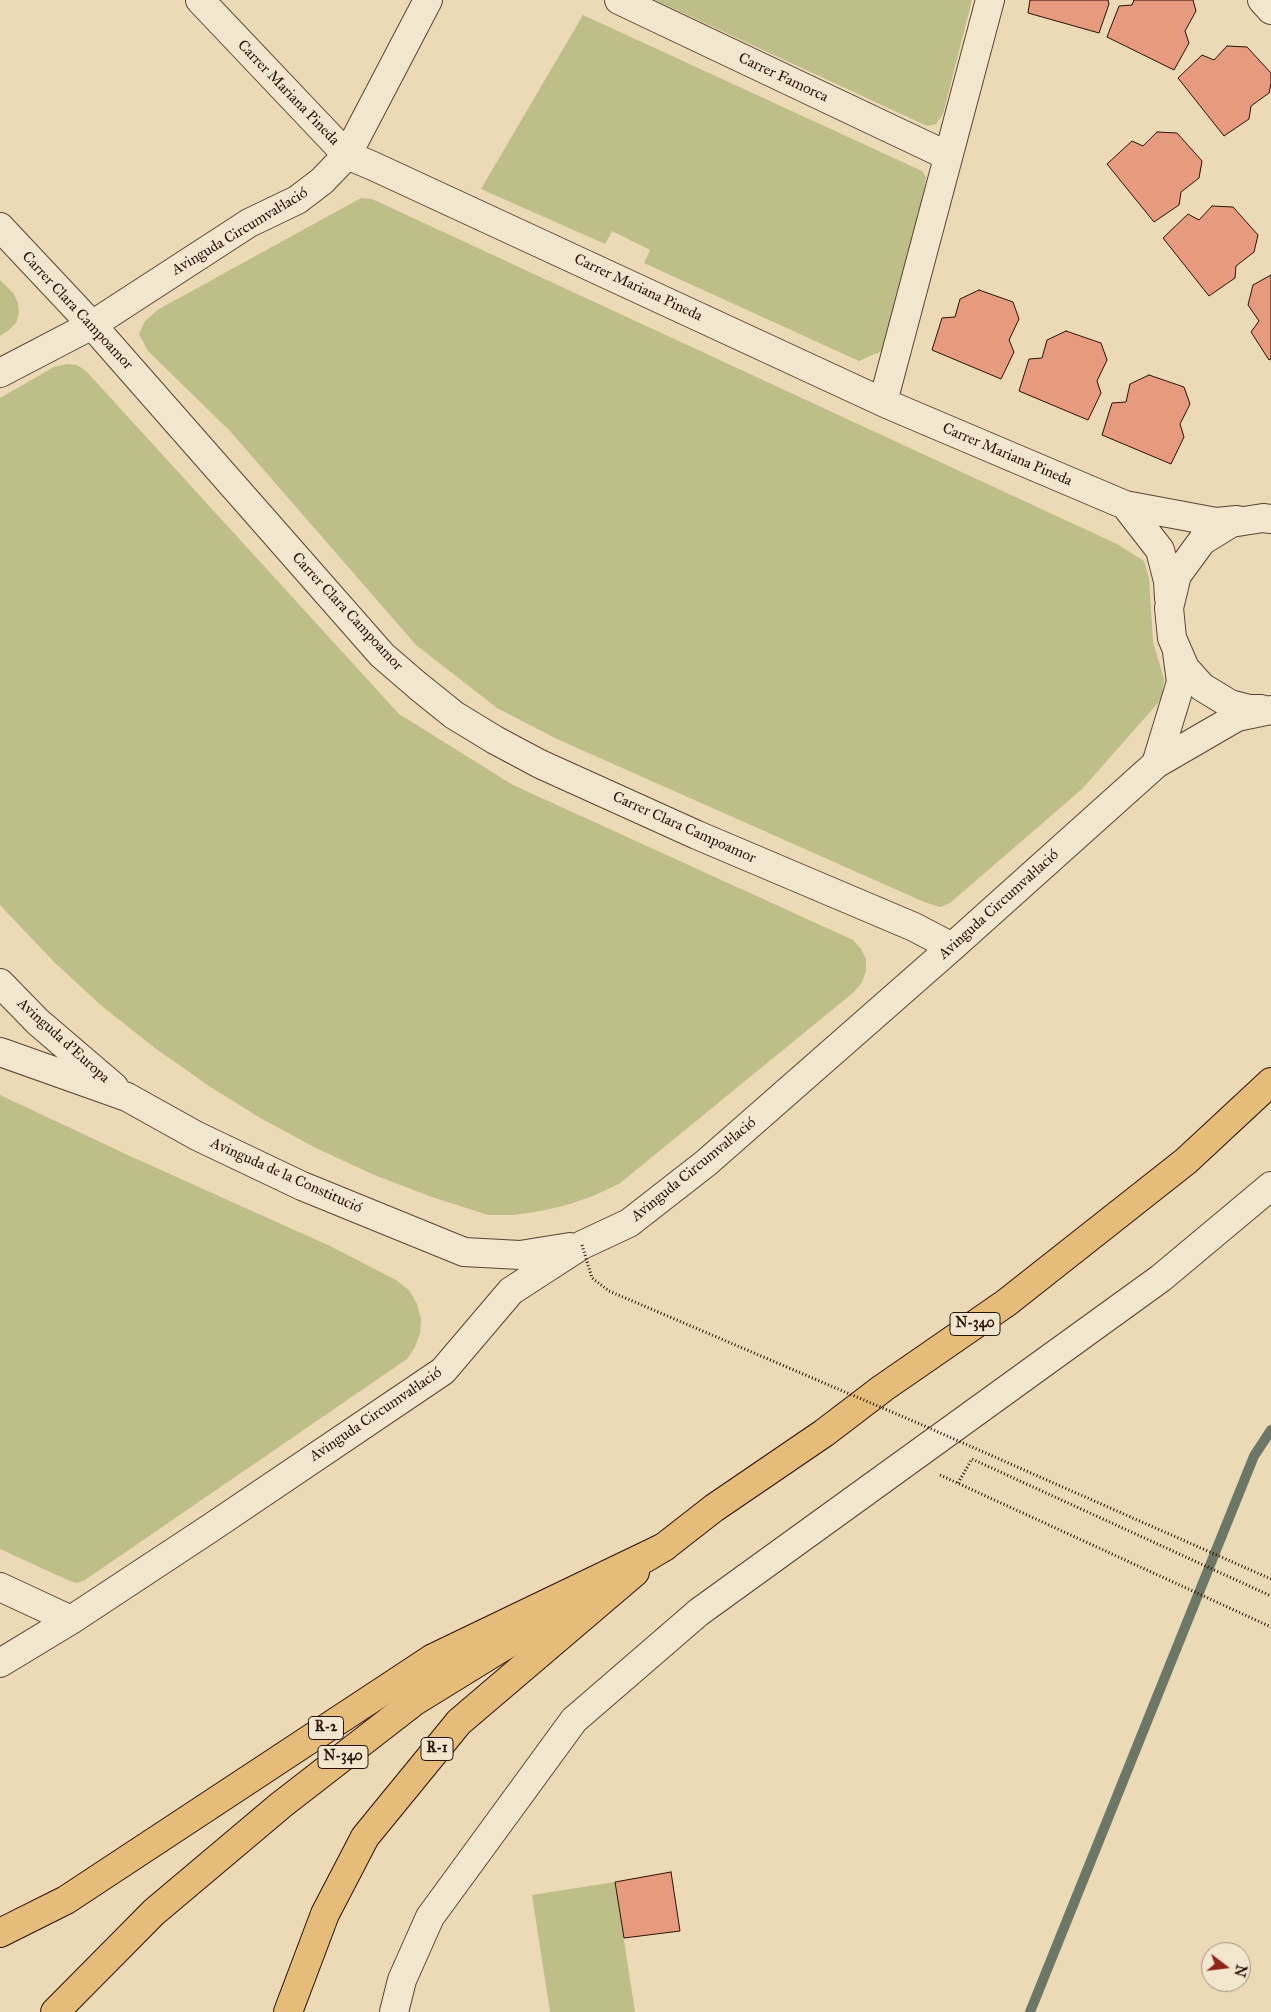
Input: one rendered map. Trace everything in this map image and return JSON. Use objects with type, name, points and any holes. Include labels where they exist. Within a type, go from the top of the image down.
[{"type":"main road","name":"N-340","points":[[55,2012],[154,1912],[281,1806],[415,1701],[664,1547],[714,1508],[824,1433],[883,1388],[1006,1303],[1186,1161],[1271,1082]]},
{"type":"main road","name":"R-2","points":[[0,1933],[66,1900],[433,1658],[664,1547]]},
{"type":"main road","name":"R-1","points":[[288,2012],[325,1914],[365,1838],[459,1722],[664,1547]]},
{"type":"street","name":"Carrer Mariana Pineda","points":[[200,0],[347,155],[883,402],[1125,505],[1216,522],[1262,519]]},
{"type":"street","name":"Avinguda Circumval·lació","points":[[0,373],[92,325],[249,223],[297,200],[322,181],[347,155],[428,0]]},
{"type":"street","name":"Carrer Famorca","points":[[619,0],[948,156]]},
{"type":"street","points":[[883,402],[990,0]]},
{"type":"street","points":[[1262,0],[1271,10]]},
{"type":"street","name":"Carrer Clara Campoamor","points":[[0,227],[92,325],[382,655],[454,715],[540,764],[697,835],[914,927],[952,947]]},
{"type":"street","points":[[1125,505],[1160,550],[1168,582],[1172,638],[1185,668],[1202,687],[1230,704],[1249,709],[1271,709]]},
{"type":"street","points":[[1169,608],[1177,575],[1202,541],[1231,524],[1262,519]]},
{"type":"street","points":[[1156,764],[1180,682],[1176,648]]},
{"type":"street","name":"Avinguda Circumval·lació","points":[[0,1663],[71,1620],[443,1371],[511,1291],[582,1245],[629,1224],[706,1163],[952,947],[1156,764],[1237,718],[1271,709]]},
{"type":"street","name":"Avinguda d'Europa","points":[[0,983],[38,1022],[127,1097]]},
{"type":"street","name":"Avinguda de la Constitució","points":[[0,1052],[127,1097],[197,1136],[302,1186],[464,1252],[520,1256],[582,1245]]},
{"type":"street","points":[[394,2012],[402,1980],[430,1918],[574,1720],[699,1612],[1161,1278],[1271,1186]]},
{"type":"street","points":[[0,1587],[71,1620]]},
{"type":"path","points":[[582,1245],[592,1278],[609,1291],[911,1420],[1271,1579]]},
{"type":"path","points":[[1271,1596],[972,1459],[958,1483],[1271,1627]]},
{"type":"green space","points":[[655,0],[972,0],[943,114],[936,124],[927,126]]},
{"type":"green space","points":[[583,15],[922,171],[926,177],[922,202],[884,350],[859,361],[644,263],[650,250],[612,231],[605,244],[481,189]]},
{"type":"green space","points":[[361,198],[372,199],[1117,544],[1144,561],[1149,578],[1153,642],[1164,679],[1163,692],[1158,703],[1082,789],[950,903],[940,907],[924,902],[557,739],[497,708],[416,645],[230,431],[148,351],[139,334],[145,321],[159,309]]},
{"type":"green space","points":[[0,280],[14,294],[18,303],[19,313],[16,323],[0,336]]},
{"type":"green space","points":[[66,364],[77,365],[86,371],[399,714],[513,785],[853,940],[861,949],[866,959],[866,971],[862,982],[854,992],[619,1184],[567,1205],[514,1215],[488,1215],[429,1196],[372,1174],[316,1148],[262,1119],[209,1086],[155,1048],[103,1007],[54,962],[0,905],[0,398],[54,367]]},
{"type":"green space","points":[[0,1095],[330,1246],[396,1280],[409,1290],[417,1304],[421,1319],[420,1333],[415,1347],[407,1359],[85,1580],[77,1583],[0,1549]]},
{"type":"green space","points":[[615,1882],[635,2012],[550,2012],[532,1895]]},
{"type":"building","points":[[1030,0],[1108,0],[1109,4],[1099,33],[1028,13]]},
{"type":"building","points":[[1134,0],[1193,0],[1196,11],[1185,31],[1189,43],[1174,70],[1107,37],[1119,6],[1132,5]]},
{"type":"building","points":[[1227,46],[1247,47],[1271,73],[1271,83],[1269,93],[1251,106],[1249,119],[1224,136],[1178,78],[1202,55],[1214,60]]},
{"type":"building","points":[[1157,132],[1177,133],[1202,161],[1199,178],[1181,192],[1179,205],[1154,222],[1107,164],[1132,141],[1143,146]]},
{"type":"building","points":[[1212,206],[1233,207],[1258,235],[1254,252],[1236,266],[1235,278],[1209,296],[1163,238],[1188,214],[1199,220]]},
{"type":"building","points":[[1271,275],[1271,359],[1269,360],[1251,332],[1259,321],[1248,305],[1253,285]]},
{"type":"building","points":[[979,290],[1013,302],[1019,319],[1009,340],[1014,352],[1001,379],[932,350],[942,318],[955,317],[960,299]]},
{"type":"building","points":[[1066,331],[1101,343],[1107,360],[1097,381],[1101,393],[1088,420],[1019,391],[1029,359],[1042,358],[1047,340]]},
{"type":"building","points":[[1149,375],[1184,387],[1190,404],[1180,424],[1184,437],[1171,464],[1102,435],[1112,403],[1126,402],[1130,384]]},
{"type":"building","points":[[671,1872],[680,1931],[624,1938],[615,1882]]},
{"type":"waterway","points":[[1030,2012],[1254,1456],[1271,1430]]}]
